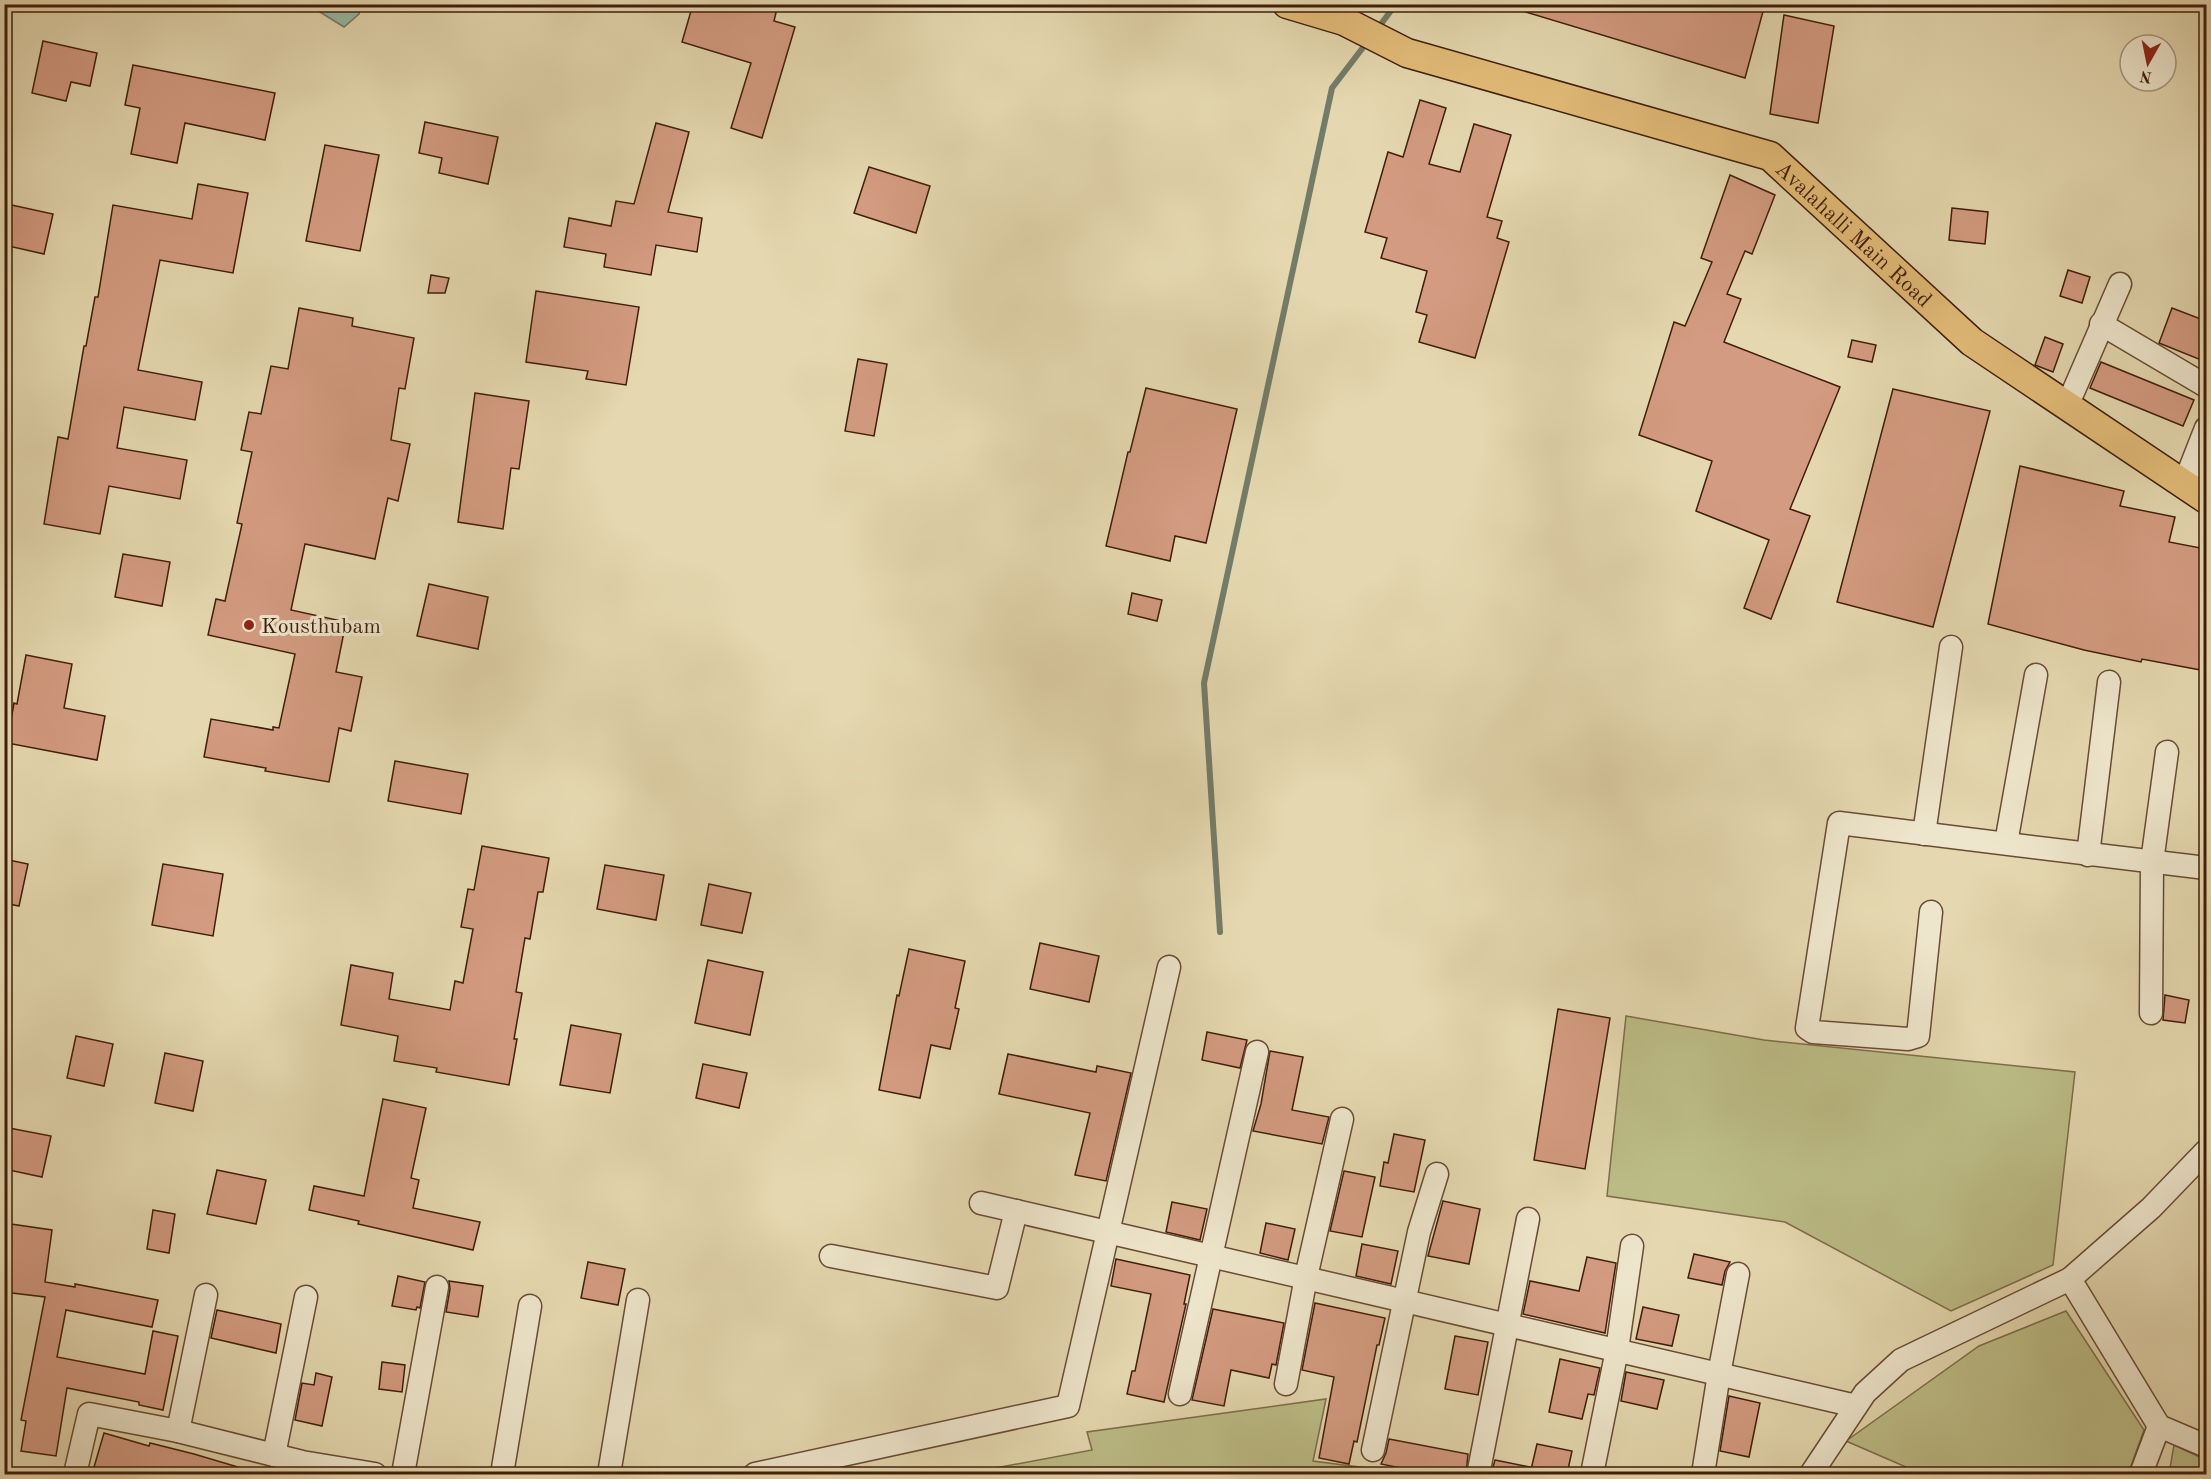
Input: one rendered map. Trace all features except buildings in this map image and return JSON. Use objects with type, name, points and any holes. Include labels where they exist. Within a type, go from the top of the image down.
[{"type":"main road","name":"Avalahalli Main Road","points":[[1287,4],[1344,21],[1407,53],[1770,156],[1972,342],[2195,491]]},
{"type":"street","points":[[2067,406],[2120,284]]},
{"type":"street","points":[[2102,324],[2206,386]]},
{"type":"street","points":[[2195,491],[2206,428]]},
{"type":"street","points":[[1924,834],[1951,647]]},
{"type":"street","points":[[2006,843],[2036,675]]},
{"type":"street","points":[[2088,855],[2109,682]]},
{"type":"street","points":[[2151,1013],[2152,862],[2168,752]]},
{"type":"street","points":[[1931,912],[1918,1036],[1908,1039],[1813,1032],[1807,1028],[1839,823],[2206,868]]},
{"type":"street","points":[[755,1474],[1068,1406],[1168,967]]},
{"type":"street","points":[[1180,1394],[1257,1052]]},
{"type":"street","points":[[1286,1384],[1306,1277],[1342,1119]]},
{"type":"street","points":[[1811,1474],[1865,1393],[1901,1360],[2070,1280],[2151,1208],[2206,1151]]},
{"type":"street","points":[[1373,1450],[1419,1232],[1437,1174]]},
{"type":"street","points":[[981,1203],[1856,1406]]},
{"type":"street","points":[[831,1256],[997,1288],[1016,1211]]},
{"type":"street","points":[[1479,1470],[1528,1219]]},
{"type":"street","points":[[1592,1474],[1617,1350],[1632,1246]]},
{"type":"street","points":[[1703,1474],[1738,1274]]},
{"type":"street","points":[[2070,1280],[2159,1426],[2206,1446]]},
{"type":"street","points":[[403,1474],[437,1287]]},
{"type":"street","points":[[178,1431],[206,1295]]},
{"type":"street","points":[[274,1455],[306,1297]]},
{"type":"street","points":[[609,1474],[638,1300]]},
{"type":"street","points":[[502,1474],[530,1306]]},
{"type":"street","points":[[75,1474],[89,1414],[178,1431],[363,1474]]},
{"type":"street","points":[[2141,1474],[2159,1426]]},
{"type":"shaded area","points":[[314,4],[361,5],[359,14],[344,27],[315,9]]},
{"type":"shaded area","points":[[1626,1016],[1764,1040],[2075,1072],[2053,1265],[1951,1311],[1785,1222],[1607,1196]]},
{"type":"shaded area","points":[[2066,1311],[2144,1430],[2128,1474],[1922,1474],[1846,1441],[1979,1346]]},
{"type":"shaded area","points":[[1326,1399],[1313,1461],[1414,1474],[963,1474],[1092,1450],[1087,1432]]},
{"type":"shaded area","points":[[2174,1445],[2206,1460],[2206,1474],[2169,1474]]},
{"type":"waterway","points":[[1378,28],[1396,4]]},
{"type":"waterway","points":[[1220,932],[1204,683],[1332,88],[1368,41]]},
{"type":"place","name":"Kousthubam","points":[[249,625]]}]
